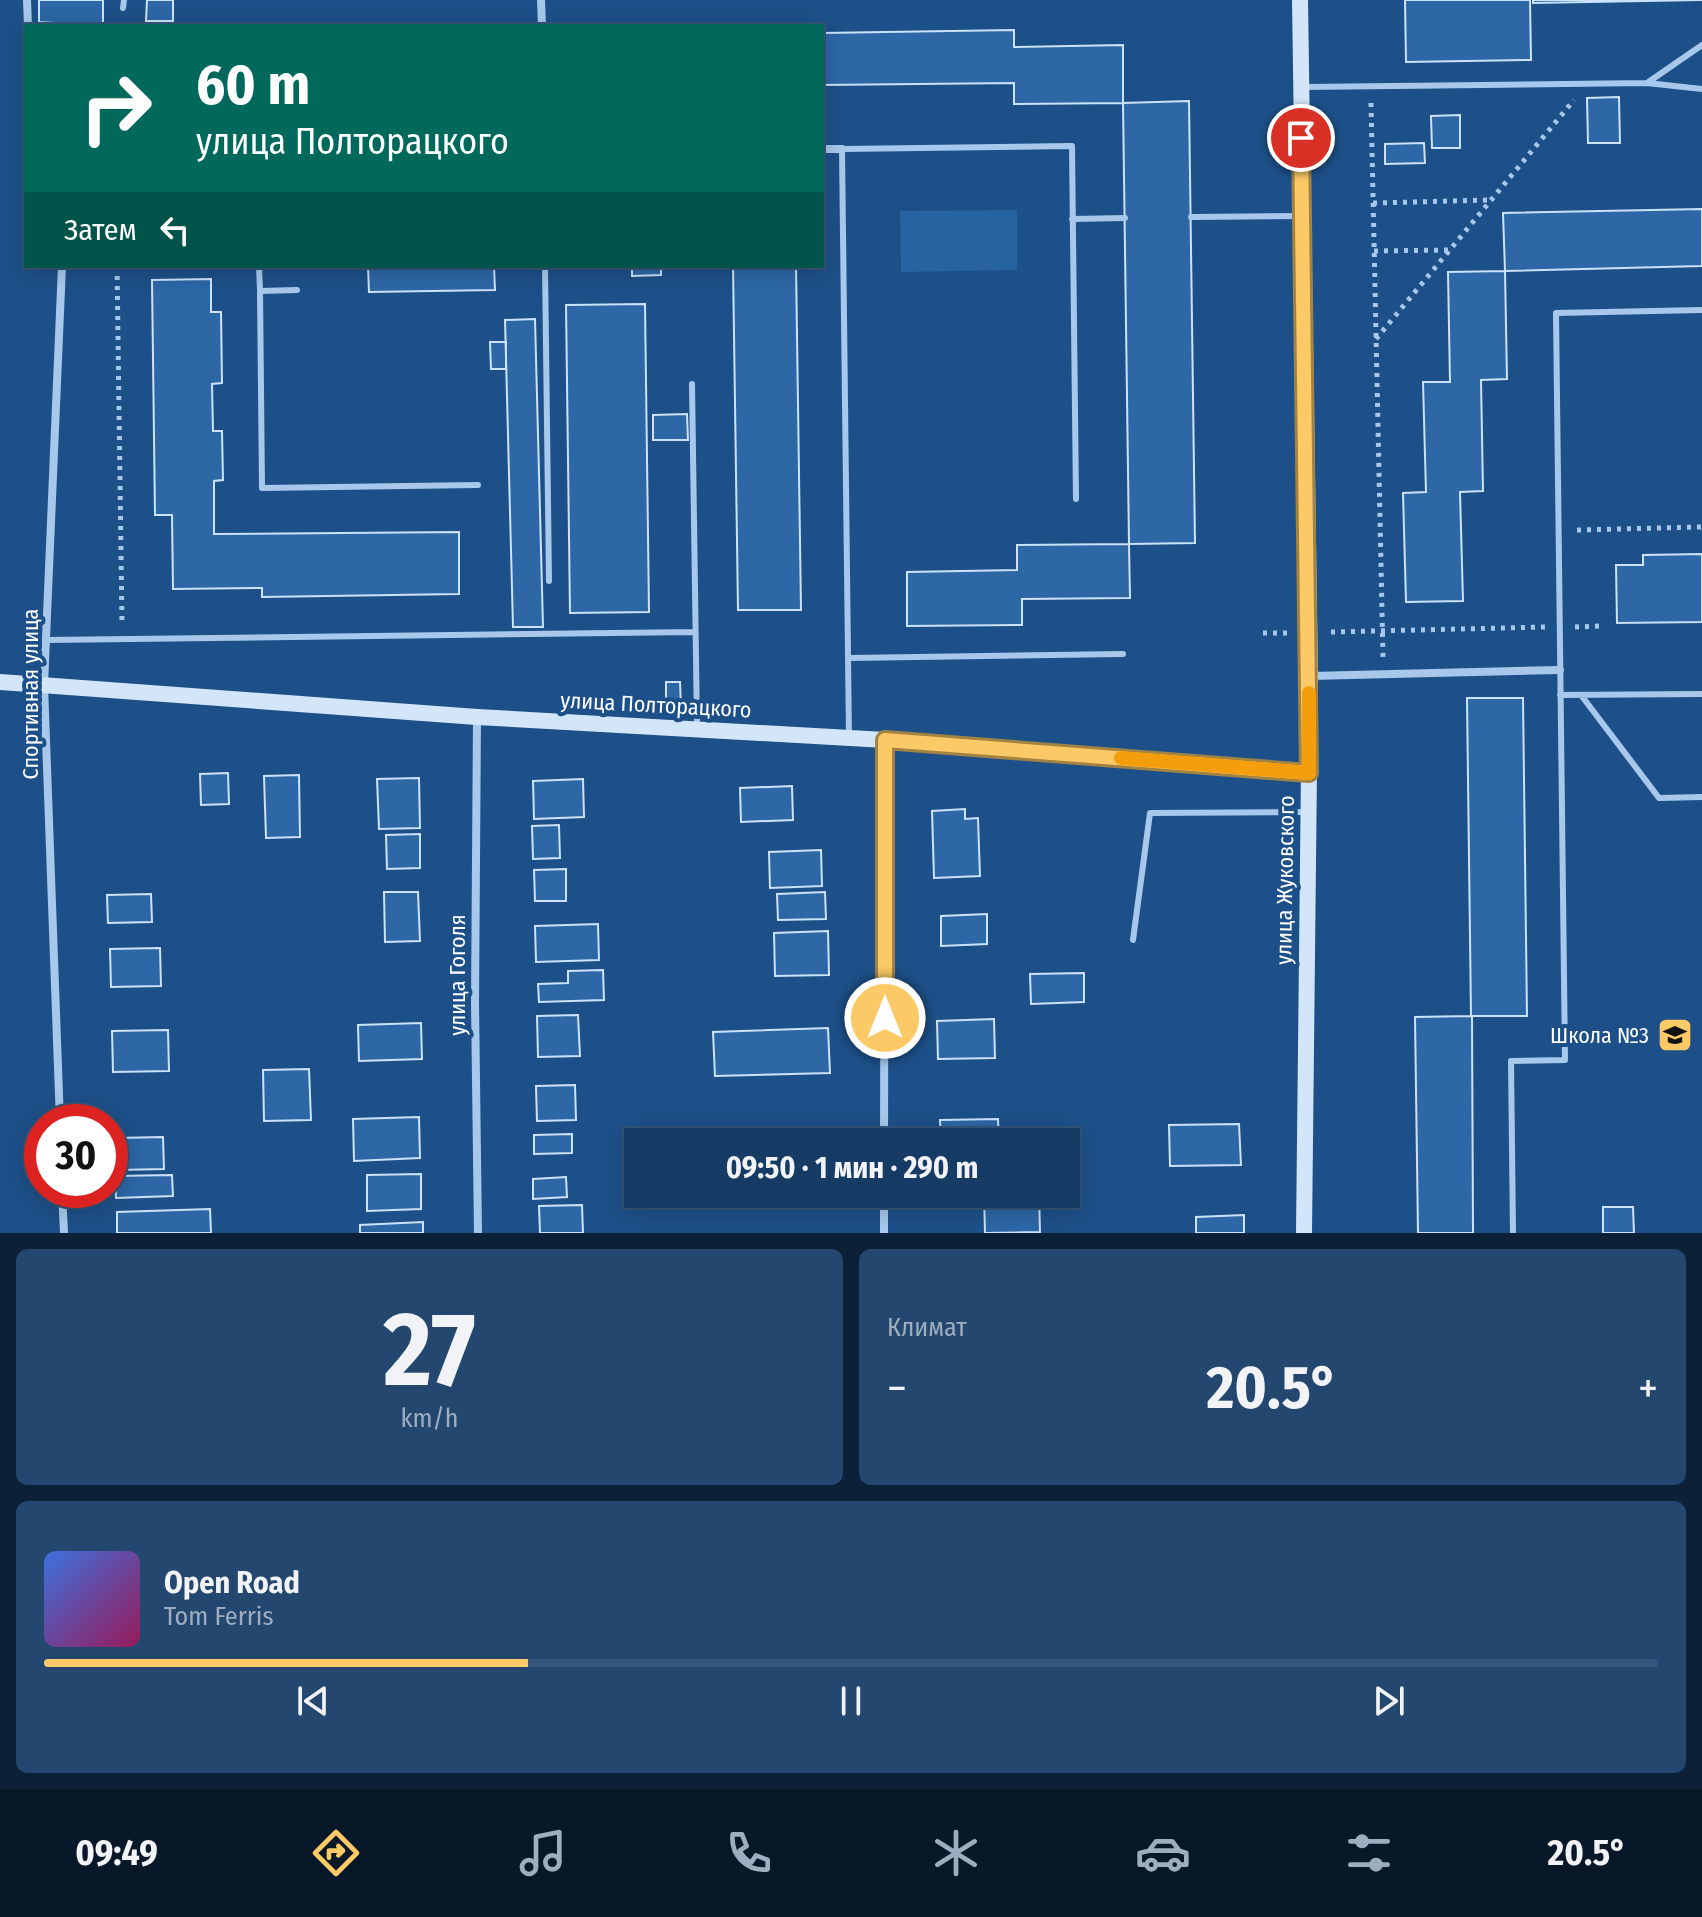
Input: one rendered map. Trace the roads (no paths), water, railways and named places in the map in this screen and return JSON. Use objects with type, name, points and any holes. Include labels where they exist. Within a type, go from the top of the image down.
[{"type":"street","points":[[27,0],[28,24]]},
{"type":"street","points":[[541,0],[542,24]]},
{"type":"street","name":"улица Жуковского","points":[[1300,0],[1310,676],[1304,1233]]},
{"type":"street","points":[[824,149],[842,149]]},
{"type":"street","name":"Спортивная улица","points":[[59,1104],[44,685],[62,268]]},
{"type":"street","points":[[1310,676],[1560,670]]},
{"type":"street","name":"улица Полторацкого","points":[[0,682],[477,717],[885,740],[1309,773]]},
{"type":"street","name":"улица Гоголя","points":[[477,717],[475,1003],[478,1233]]},
{"type":"street","points":[[884,1128],[885,740]]},
{"type":"street","points":[[63,1208],[64,1233]]},
{"type":"street","points":[[884,1208],[884,1233]]},
{"type":"lane","points":[[1647,83],[1702,45]]},
{"type":"lane","points":[[1301,87],[1647,83],[1702,89]]},
{"type":"lane","points":[[849,738],[842,149],[1072,146],[1076,499]]},
{"type":"lane","points":[[1191,217],[1302,216]]},
{"type":"lane","points":[[1072,219],[1125,218]]},
{"type":"lane","points":[[259,268],[262,488],[478,485]]},
{"type":"lane","points":[[545,268],[549,581]]},
{"type":"lane","points":[[260,291],[297,290]]},
{"type":"lane","points":[[1513,1233],[1511,1061],[1565,1060],[1556,313],[1702,310]]},
{"type":"lane","points":[[692,384],[697,730]]},
{"type":"lane","points":[[46,640],[695,632]]},
{"type":"lane","points":[[849,658],[1123,654]]},
{"type":"lane","points":[[1560,695],[1702,694]]},
{"type":"lane","points":[[1581,695],[1659,798],[1702,797]]},
{"type":"lane","points":[[1133,940],[1150,813],[1308,812]]},
{"type":"place","name":"Школа №3","points":[[1675,1035]]}]
